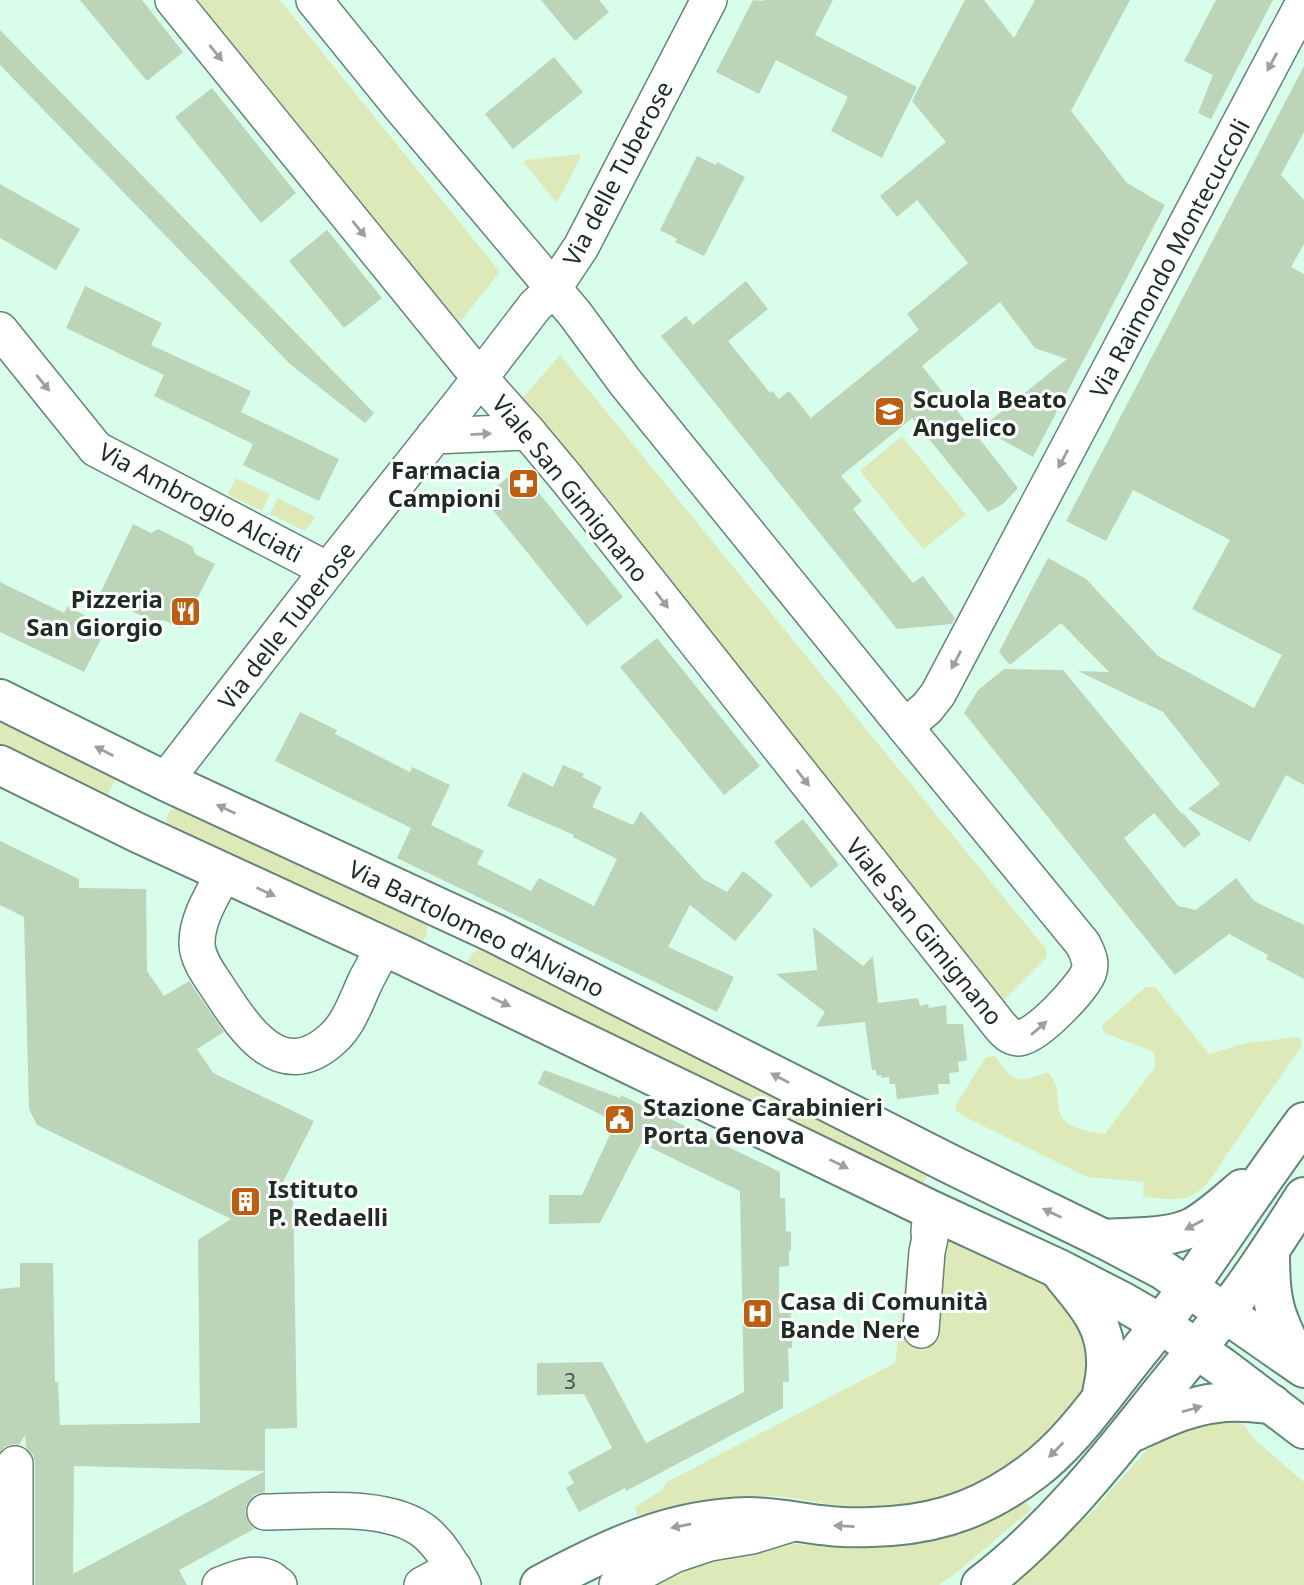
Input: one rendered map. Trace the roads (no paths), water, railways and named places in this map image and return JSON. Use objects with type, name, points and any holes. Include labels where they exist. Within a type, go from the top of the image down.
[{"type":"main road","name":"Via Bartolomeo d'Alviano","points":[[0,699],[165,781],[466,919],[950,1164]]},
{"type":"main road","points":[[0,765],[138,833],[383,946],[1057,1268],[1160,1324],[1304,1429]]},
{"type":"main road","points":[[138,833],[165,781]]},
{"type":"main road","points":[[439,973],[466,919]]},
{"type":"main road","points":[[1104,1239],[1175,1233],[1192,1227],[1218,1210],[1293,1136]]},
{"type":"main road","points":[[540,1585],[602,1552],[643,1535],[682,1525],[751,1517],[844,1527],[891,1526],[948,1517],[980,1505],[1033,1471],[1057,1449],[1101,1399],[1188,1287],[1293,1136]]},
{"type":"main road","points":[[931,1210],[936,1179],[950,1164],[1163,1270],[1302,1367]]},
{"type":"main road","points":[[978,1231],[993,1223],[1000,1214],[1003,1202],[1000,1187]]},
{"type":"main road","points":[[981,1585],[1053,1521],[1129,1434],[1225,1313],[1304,1197]]},
{"type":"main road","points":[[1270,1250],[1270,1278],[1279,1322],[1302,1367]]},
{"type":"main road","points":[[1057,1268],[1089,1308],[1102,1330],[1107,1363],[1101,1399]]},
{"type":"main road","points":[[1129,1434],[1173,1414],[1206,1405],[1231,1402],[1272,1404]]},
{"type":"street","name":"Viale San Gimignano","points":[[173,0],[480,377],[528,432],[1007,1034],[1020,1039],[1031,1035],[1068,1001],[1086,978],[1090,968],[1083,944],[625,382],[575,314],[416,126],[314,0]]},
{"type":"street","name":"Via delle Tuberose","points":[[165,781],[535,306],[553,289],[588,236],[709,0]]},
{"type":"street","name":"Via Raimondo Montecuccoli","points":[[905,727],[927,708],[938,694],[1304,2]]},
{"type":"street","name":"Via Ambrogio Alciati","points":[[0,330],[96,449],[328,570]]},
{"type":"street","points":[[434,436],[528,432]]},
{"type":"street","points":[[224,873],[200,924],[197,943],[199,956],[229,1005],[253,1037],[283,1056],[300,1058],[317,1051],[344,1027],[383,946]]},
{"type":"street","points":[[921,1331],[931,1210]]},
{"type":"street","points":[[15,1464],[15,1585]]},
{"type":"street","points":[[958,1585],[1059,1503],[1081,1491]]},
{"type":"street","points":[[265,1512],[342,1510],[411,1522],[440,1548],[458,1577],[422,1585]]},
{"type":"street","points":[[617,1585],[674,1555],[797,1522]]},
{"type":"street","points":[[220,1585],[238,1577],[255,1576],[269,1578],[279,1585]]},
{"type":"place","name":"Scuola Beato Angelico","points":[[890,412]]},
{"type":"place","name":"Farmacia Campioni","points":[[524,483]]},
{"type":"place","name":"Pizzeria San Giorgio","points":[[186,612]]},
{"type":"place","name":"Stazione Carabinieri Porta Genova","points":[[620,1120]]},
{"type":"place","name":"Istituto P. Redaelli","points":[[245,1202]]},
{"type":"place","name":"Casa di Comunità Bande Nere","points":[[757,1314]]}]
